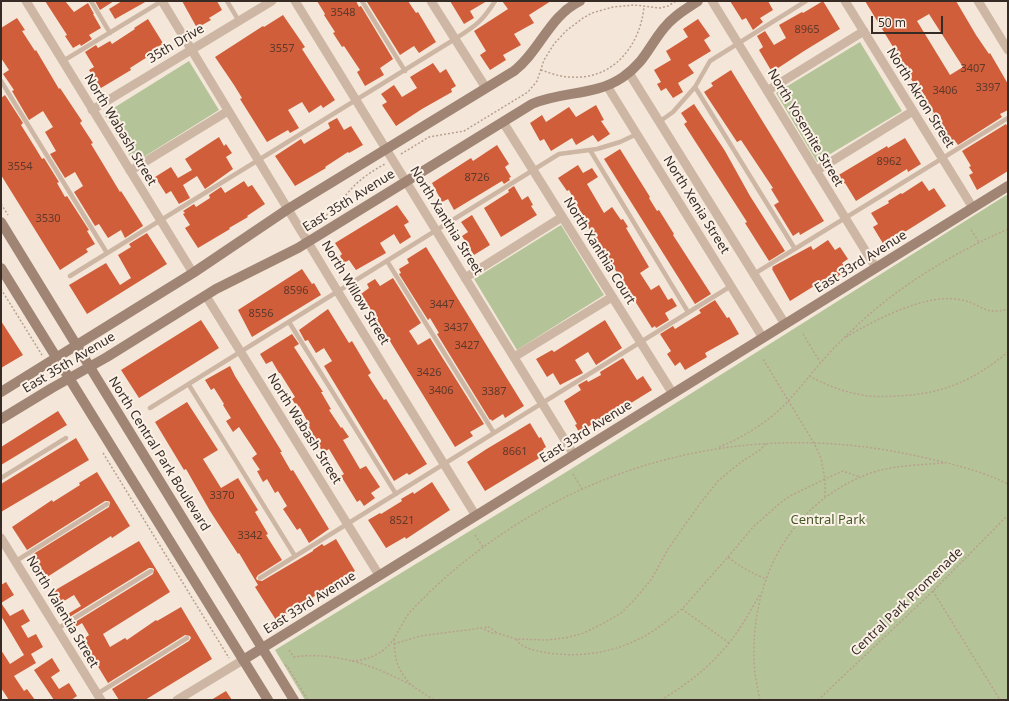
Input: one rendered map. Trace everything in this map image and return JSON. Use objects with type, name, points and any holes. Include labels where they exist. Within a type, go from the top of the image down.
[{"type":"street","name":"North Wabash Street","points":[[26,1],[192,273]]},
{"type":"street","name":"North Willow Street","points":[[162,1],[309,241],[338,292],[476,516]]},
{"type":"street","name":"35th Drive","points":[[92,110],[272,1]]},
{"type":"street","name":"North Xanthia Street","points":[[295,1],[574,455]]},
{"type":"street","points":[[431,1],[486,88]]},
{"type":"street","name":"East 35th Avenue","points":[[1,392],[192,273],[288,209],[521,66],[533,52],[554,22],[569,8],[580,1]]},
{"type":"street","name":"East 35th Avenue","points":[[1,420],[68,378],[206,296],[309,241],[532,104],[554,96],[586,92],[607,86],[629,73],[642,61],[661,32],[672,19],[698,1]]},
{"type":"street","name":"North Yosemite Street","points":[[712,1],[876,268]]},
{"type":"street","name":"North Akron Street","points":[[845,1],[973,208]]},
{"type":"street","points":[[978,1],[1008,50]]},
{"type":"street","points":[[767,91],[864,31]]},
{"type":"street","name":"North Xenia Street","points":[[629,73],[785,324]]},
{"type":"street","name":"North Xenia Street","points":[[607,86],[763,338]]},
{"type":"street","points":[[130,171],[228,111]]},
{"type":"street","points":[[816,171],[913,111]]},
{"type":"street","name":"North Xanthia Court","points":[[503,122],[673,394]]},
{"type":"street","name":"East 33rd Avenue","points":[[177,700],[1008,186]]},
{"type":"street","points":[[465,278],[562,217]]},
{"type":"street","name":"North Central Park Boulevard","points":[[1,222],[294,700]]},
{"type":"street","points":[[1,268],[52,361],[68,378],[268,700]]},
{"type":"street","name":"North Wabash Street","points":[[206,296],[379,575]]},
{"type":"street","points":[[514,357],[612,297]]},
{"type":"street","name":"North Valentia Street","points":[[1,538],[99,697]]},
{"type":"lane","points":[[91,1],[110,33]]},
{"type":"lane","points":[[63,61],[162,1]]},
{"type":"lane","points":[[227,1],[239,21]]},
{"type":"lane","points":[[362,1],[404,71]]},
{"type":"lane","points":[[70,276],[479,24],[495,1]]},
{"type":"lane","points":[[659,122],[673,112],[695,87],[710,61],[806,1]]},
{"type":"lane","points":[[1,81],[107,253]]},
{"type":"lane","points":[[695,87],[795,249]]},
{"type":"lane","points":[[754,274],[1008,118]]},
{"type":"lane","points":[[150,408],[559,154],[590,150],[620,142],[637,134]]},
{"type":"lane","points":[[590,150],[688,312]]},
{"type":"lane","points":[[387,261],[494,433]]},
{"type":"lane","points":[[260,578],[731,286]]},
{"type":"lane","points":[[288,322],[396,494]]},
{"type":"lane","points":[[189,385],[295,556]]},
{"type":"lane","points":[[1,478],[66,438]]},
{"type":"lane","points":[[16,561],[107,504]]},
{"type":"lane","points":[[57,628],[151,571]]},
{"type":"lane","points":[[99,697],[187,638]]},
{"type":"path","points":[[399,155],[429,137],[459,132],[470,128],[528,92],[535,85],[549,51],[566,30],[583,18],[592,13],[613,7],[624,5],[660,8],[668,6],[676,1]]},
{"type":"path","points":[[541,70],[560,76],[579,77],[598,73],[614,64],[622,58],[633,43],[640,28],[644,7]]},
{"type":"path","points":[[308,228],[332,210],[363,178],[385,163]]},
{"type":"path","points":[[717,448],[755,429],[777,412],[820,362],[885,301],[905,286],[955,254],[1008,229]]},
{"type":"path","points":[[971,230],[978,242]]},
{"type":"path","points":[[1,289],[52,361]]},
{"type":"path","points":[[843,339],[890,314],[909,307],[930,302],[947,299],[962,300],[992,312],[1008,309]]},
{"type":"path","points":[[803,334],[820,362]]},
{"type":"path","points":[[809,376],[832,387],[858,394],[883,397],[927,394],[967,380],[991,366],[1008,352]]},
{"type":"path","points":[[763,359],[814,443],[821,458],[825,479],[825,497]]},
{"type":"path","points":[[352,661],[372,658],[388,646],[394,639],[405,619],[424,598],[458,567],[483,547],[517,524],[544,508],[582,489],[616,475],[675,457],[717,448],[766,444],[814,443],[867,447],[948,463],[996,478],[1008,484]]},
{"type":"path","points":[[485,629],[492,633],[497,633],[516,639],[546,640],[565,638],[584,633],[621,613],[651,580],[668,549],[718,481],[766,444]]},
{"type":"path","points":[[661,700],[691,680],[729,643],[741,627],[761,592],[775,557],[790,532],[804,516],[825,497],[861,477],[887,469],[948,463]]},
{"type":"path","points":[[516,639],[520,645],[526,648],[551,653],[585,654],[626,645],[640,639],[682,609],[753,527],[780,503],[790,496],[843,471],[861,477]]},
{"type":"path","points":[[573,474],[582,489]]},
{"type":"path","name":"Central Park Promenade","points":[[818,700],[933,591],[1008,515]]},
{"type":"path","points":[[475,535],[483,547]]},
{"type":"path","points":[[728,557],[751,573],[766,579]]},
{"type":"path","points":[[933,591],[1000,700]]},
{"type":"path","points":[[760,700],[754,658],[756,621],[761,592]]},
{"type":"path","points":[[682,609],[729,643]]},
{"type":"path","points":[[394,644],[420,636],[485,629],[487,626],[497,633]]},
{"type":"path","points":[[394,639],[397,664],[401,673],[413,686]]},
{"type":"path","points":[[289,650],[294,657],[309,655],[325,656],[352,661],[375,668],[413,686],[434,700]]},
{"type":"path","points":[[428,696],[430,700]]},
{"type":"green space","points":[[860,42],[902,111],[817,162],[776,93]]},
{"type":"green space","points":[[189,61],[219,110],[134,163],[104,114]]},
{"type":"green space","name":"Central Park","points":[[1008,194],[1008,700],[305,700],[275,650],[563,474]]},
{"type":"green space","points":[[561,225],[604,295],[517,350],[474,279]]},
{"type":"building","points":[[45,1],[65,1],[74,12],[88,3],[101,28],[89,35],[92,39],[81,46],[80,44],[73,48],[65,36],[67,35]]},
{"type":"building","points":[[95,1],[114,1],[100,10]]},
{"type":"building","points":[[122,1],[147,1],[115,19],[109,9]]},
{"type":"building","points":[[182,1],[217,1],[222,10],[209,18],[211,20],[197,28]]},
{"type":"building","points":[[317,1],[356,1],[359,7],[361,6],[393,59],[380,68],[384,75],[365,86],[357,72],[360,70],[344,46],[342,47],[333,33],[335,32]]},
{"type":"building","points":[[408,1],[416,13],[418,12],[436,42],[419,53],[414,46],[400,55],[367,2]]},
{"type":"building","points":[[450,1],[487,1],[470,11],[474,18],[464,24]]},
{"type":"building","points":[[502,1],[551,1],[529,15],[534,23],[514,34],[521,45],[503,55],[506,60],[490,70],[480,55],[486,51],[474,31],[508,9]]},
{"type":"building","points":[[730,1],[768,1],[773,10],[760,18],[763,22],[753,30],[746,18],[742,20]]},
{"type":"building","points":[[823,1],[840,29],[772,72],[759,50],[763,47],[757,36],[765,31],[774,45],[786,38],[779,25]]},
{"type":"building","points":[[865,1],[956,1],[976,35],[989,54],[990,53],[1008,84],[1008,110],[1000,114],[1002,117],[958,145],[956,142],[950,146],[932,114],[934,113],[911,79],[912,78]],"holes":[[[929,14],[963,67],[950,75],[917,21]]]},
{"type":"building","points":[[283,15],[305,47],[302,49],[335,100],[323,108],[321,105],[309,113],[302,102],[288,110],[299,128],[290,133],[288,130],[267,142],[240,99],[242,98],[215,57]]},
{"type":"building","points":[[17,18],[25,30],[22,31],[35,51],[36,50],[59,89],[60,88],[82,121],[80,123],[93,143],[91,144],[120,192],[121,191],[143,226],[125,238],[121,230],[108,238],[99,224],[95,226],[74,192],[83,186],[75,172],[65,178],[50,154],[56,151],[45,132],[53,127],[43,111],[29,120],[12,91],[14,90],[3,74],[9,70],[1,58],[1,28]]},
{"type":"building","points":[[148,19],[166,48],[153,56],[152,54],[130,68],[131,70],[101,88],[89,70],[94,67],[85,52],[96,45],[98,48],[110,41],[112,44]]},
{"type":"building","points":[[698,19],[710,36],[704,40],[711,51],[688,65],[694,73],[678,83],[683,92],[673,98],[666,88],[661,91],[657,84],[661,82],[654,70],[671,60],[666,51],[688,37],[683,29]]},
{"type":"building","points":[[433,63],[440,73],[446,69],[456,86],[451,89],[452,92],[396,126],[382,105],[387,102],[381,94],[394,85],[402,97],[417,88],[410,77]]},
{"type":"building","points":[[731,70],[824,221],[800,235],[799,232],[793,236],[774,205],[779,202],[771,189],[773,188],[741,140],[737,142],[704,92],[713,86],[711,83]]},
{"type":"building","points":[[5,95],[23,123],[21,125],[42,159],[44,158],[59,182],[57,183],[65,197],[67,196],[89,230],[87,231],[95,244],[86,249],[88,252],[60,270],[1,175],[1,98]]},
{"type":"building","points":[[694,104],[725,151],[750,196],[785,251],[769,261],[745,223],[747,222],[684,124],[687,122],[681,113]]},
{"type":"building","points":[[596,105],[604,120],[601,121],[610,134],[598,142],[593,135],[576,145],[572,138],[551,151],[544,139],[540,141],[530,123],[542,115],[546,122],[569,107],[576,117]]},
{"type":"building","points":[[337,118],[344,130],[351,126],[363,145],[349,153],[348,152],[325,167],[326,168],[295,186],[275,156],[301,139],[304,144],[330,128],[328,123]]},
{"type":"building","points":[[1006,124],[1008,127],[1008,171],[977,190],[969,175],[973,173],[969,167],[971,166],[962,151]]},
{"type":"building","points":[[219,137],[224,146],[226,144],[232,153],[226,157],[233,169],[205,189],[197,176],[183,185],[190,198],[179,204],[171,191],[166,194],[155,177],[171,167],[178,178],[192,170],[185,159]]},
{"type":"building","points":[[905,138],[921,164],[908,172],[907,169],[856,201],[845,183],[842,185],[837,176],[887,146],[888,148]]},
{"type":"building","points":[[497,145],[509,164],[505,167],[511,177],[509,178],[510,180],[504,184],[502,181],[454,210],[448,199],[442,202],[432,183],[471,158],[473,161]]},
{"type":"building","points":[[620,149],[657,211],[659,210],[674,234],[673,235],[711,294],[695,304],[604,159]]},
{"type":"building","points":[[578,165],[583,173],[592,168],[598,177],[587,184],[604,213],[612,207],[628,227],[626,228],[649,267],[640,273],[651,290],[659,285],[668,300],[672,298],[677,306],[665,313],[669,320],[656,328],[655,326],[652,328],[582,217],[583,216],[569,190],[567,191],[558,178]]},
{"type":"building","points":[[244,181],[248,187],[252,185],[265,204],[247,216],[248,217],[229,228],[230,229],[198,248],[185,228],[190,225],[183,214],[185,213],[183,211],[194,204],[196,207],[210,198],[209,195],[221,187],[225,193]]},
{"type":"building","points":[[922,181],[929,191],[934,188],[946,206],[884,245],[873,227],[878,224],[871,213]]},
{"type":"building","points":[[514,186],[522,200],[528,196],[533,205],[531,206],[537,215],[501,237],[484,208],[509,192],[508,190]]},
{"type":"building","points":[[397,205],[409,222],[404,225],[411,237],[400,244],[394,234],[380,243],[386,253],[356,270],[349,260],[344,263],[340,256],[342,254],[335,243]]},
{"type":"building","points":[[472,215],[490,245],[474,255],[462,236],[468,232],[461,222]]},
{"type":"building","points":[[147,233],[167,264],[87,314],[69,285],[106,263],[120,285],[131,278],[118,255],[131,247],[129,244]]},
{"type":"building","points":[[828,240],[835,250],[840,247],[848,259],[842,263],[847,270],[837,277],[835,273],[790,301],[772,267],[811,246],[813,250]]},
{"type":"building","points":[[426,247],[524,406],[505,418],[503,414],[492,421],[491,419],[490,420],[437,334],[439,333],[430,318],[428,320],[399,274],[401,273],[399,269],[409,263],[407,259]]},
{"type":"building","points":[[302,269],[312,284],[314,283],[321,295],[252,337],[238,310]]},
{"type":"building","points":[[393,278],[421,323],[409,331],[418,345],[430,338],[484,424],[470,432],[473,436],[455,447],[361,294],[369,288],[367,284],[375,279],[380,286]]},
{"type":"building","points":[[715,300],[727,318],[729,317],[739,334],[705,353],[707,357],[685,370],[680,362],[675,366],[667,354],[671,351],[660,334],[673,326],[675,329],[701,313],[699,310]]},
{"type":"building","points":[[328,309],[349,343],[352,341],[371,373],[368,375],[384,400],[386,399],[427,464],[409,475],[407,473],[394,481],[324,366],[332,361],[324,348],[316,353],[308,340],[305,341],[299,330]]},
{"type":"building","points":[[201,320],[219,348],[139,398],[121,370]]},
{"type":"building","points":[[605,320],[622,348],[596,365],[588,352],[575,360],[583,373],[560,385],[553,373],[547,377],[536,359],[552,350],[554,352]]},
{"type":"building","points":[[1,321],[23,355],[1,368]]},
{"type":"building","points":[[292,334],[299,344],[294,347],[323,392],[321,392],[331,409],[329,410],[349,437],[343,440],[360,469],[366,466],[380,487],[371,493],[375,498],[364,506],[360,500],[357,502],[341,476],[344,474],[329,449],[323,453],[299,406],[297,407],[292,399],[295,397],[272,361],[266,364],[260,354]]},
{"type":"building","points":[[623,358],[637,380],[643,376],[652,390],[602,421],[601,419],[579,432],[575,425],[577,424],[564,401],[581,390],[578,385],[587,380],[588,382],[601,375],[600,372]]},
{"type":"building","points":[[230,366],[282,452],[280,452],[291,471],[293,470],[329,529],[309,543],[300,528],[297,530],[283,509],[287,506],[278,491],[275,493],[267,479],[263,482],[257,471],[260,470],[252,458],[257,454],[239,427],[233,432],[226,421],[231,418],[223,405],[224,404],[214,388],[211,390],[205,380]]},
{"type":"building","points":[[187,402],[218,450],[203,459],[221,488],[238,478],[258,510],[255,512],[268,534],[266,535],[282,560],[258,575],[256,578],[257,580],[262,581],[313,551],[322,544],[324,546],[336,539],[355,571],[276,620],[255,587],[258,585],[239,553],[238,554],[210,511],[186,469],[184,470],[155,422]]},
{"type":"building","points":[[58,411],[67,425],[1,465],[1,447]]},
{"type":"building","points":[[530,423],[539,438],[541,437],[546,447],[543,449],[546,454],[485,491],[467,462]]},
{"type":"building","points":[[76,438],[89,460],[1,512],[1,484]]},
{"type":"building","points":[[97,472],[130,526],[112,538],[111,536],[44,579],[30,556],[109,507],[110,502],[105,501],[27,550],[12,527],[52,500],[53,502],[80,485],[79,483]]},
{"type":"building","points":[[432,482],[450,510],[406,539],[405,537],[386,548],[368,520],[380,513],[381,514],[402,501],[401,499],[413,492],[414,494]]},
{"type":"building","points":[[139,541],[170,592],[103,634],[110,647],[125,638],[127,640],[156,620],[157,621],[181,607],[212,659],[145,700],[119,700],[112,689],[189,641],[191,638],[190,636],[185,635],[108,683],[82,640],[89,635],[82,623],[74,628],[72,624],[153,574],[154,569],[149,568],[68,618],[66,615],[81,606],[74,595],[59,604],[52,592]]},
{"type":"building","points":[[6,582],[14,595],[1,603],[1,585]]},
{"type":"building","points":[[1,603],[10,616],[23,609],[30,621],[21,626],[28,638],[36,634],[43,647],[31,654],[36,663],[14,676],[24,691],[27,689],[35,700],[9,700],[1,688],[1,650],[10,664],[24,655],[1,616]]},
{"type":"building","points":[[52,658],[60,671],[51,677],[59,689],[69,683],[77,696],[71,700],[54,700],[34,670]]},
{"type":"building","points":[[226,691],[232,700],[211,700]]}]
